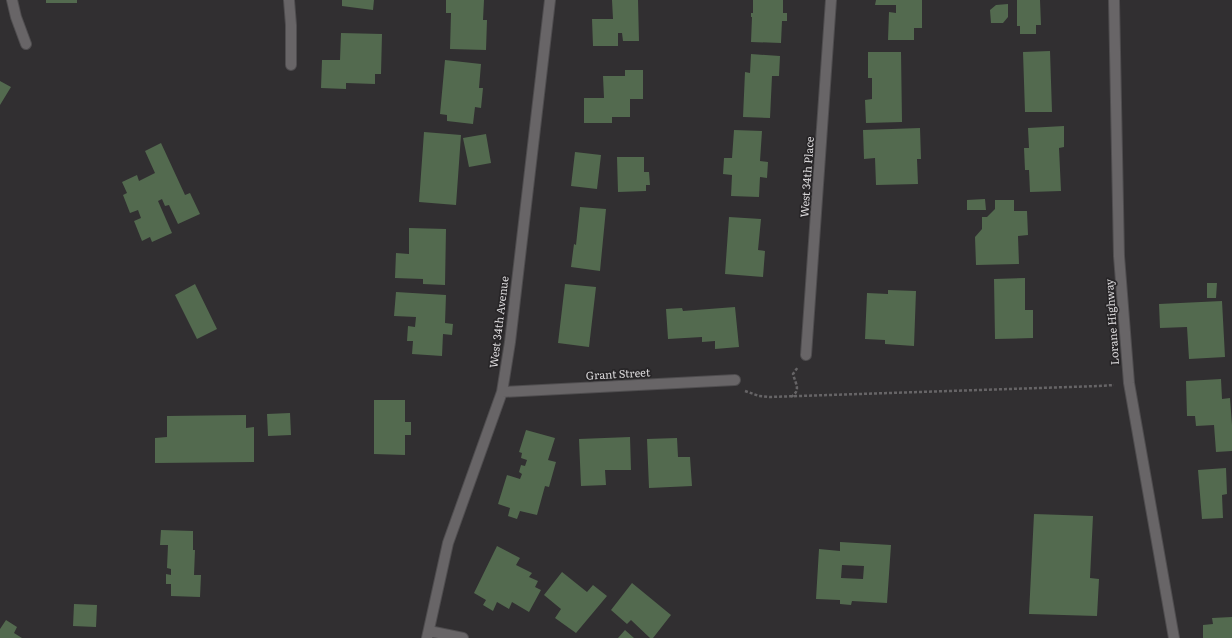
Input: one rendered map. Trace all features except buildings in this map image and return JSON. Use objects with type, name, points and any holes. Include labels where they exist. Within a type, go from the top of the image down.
[{"type":"street","points":[[12,0],[16,17],[26,44]]},
{"type":"street","points":[[289,0],[291,24],[291,65]]},
{"type":"street","name":"West 34th Avenue","points":[[428,635],[448,543],[502,392],[510,342],[550,0]]},
{"type":"street","name":"West 34th Place","points":[[806,355],[831,0]]},
{"type":"street","name":"Lorane Highway","points":[[1114,0],[1119,256],[1129,383],[1174,638]]},
{"type":"street","name":"Grant Street","points":[[502,392],[735,380]]},
{"type":"street","points":[[428,635],[463,638]]},
{"type":"path","points":[[790,397],[796,392],[797,389],[793,374],[806,355]]},
{"type":"path","points":[[735,380],[744,391],[759,396],[790,397],[1099,386],[1129,383]]}]
